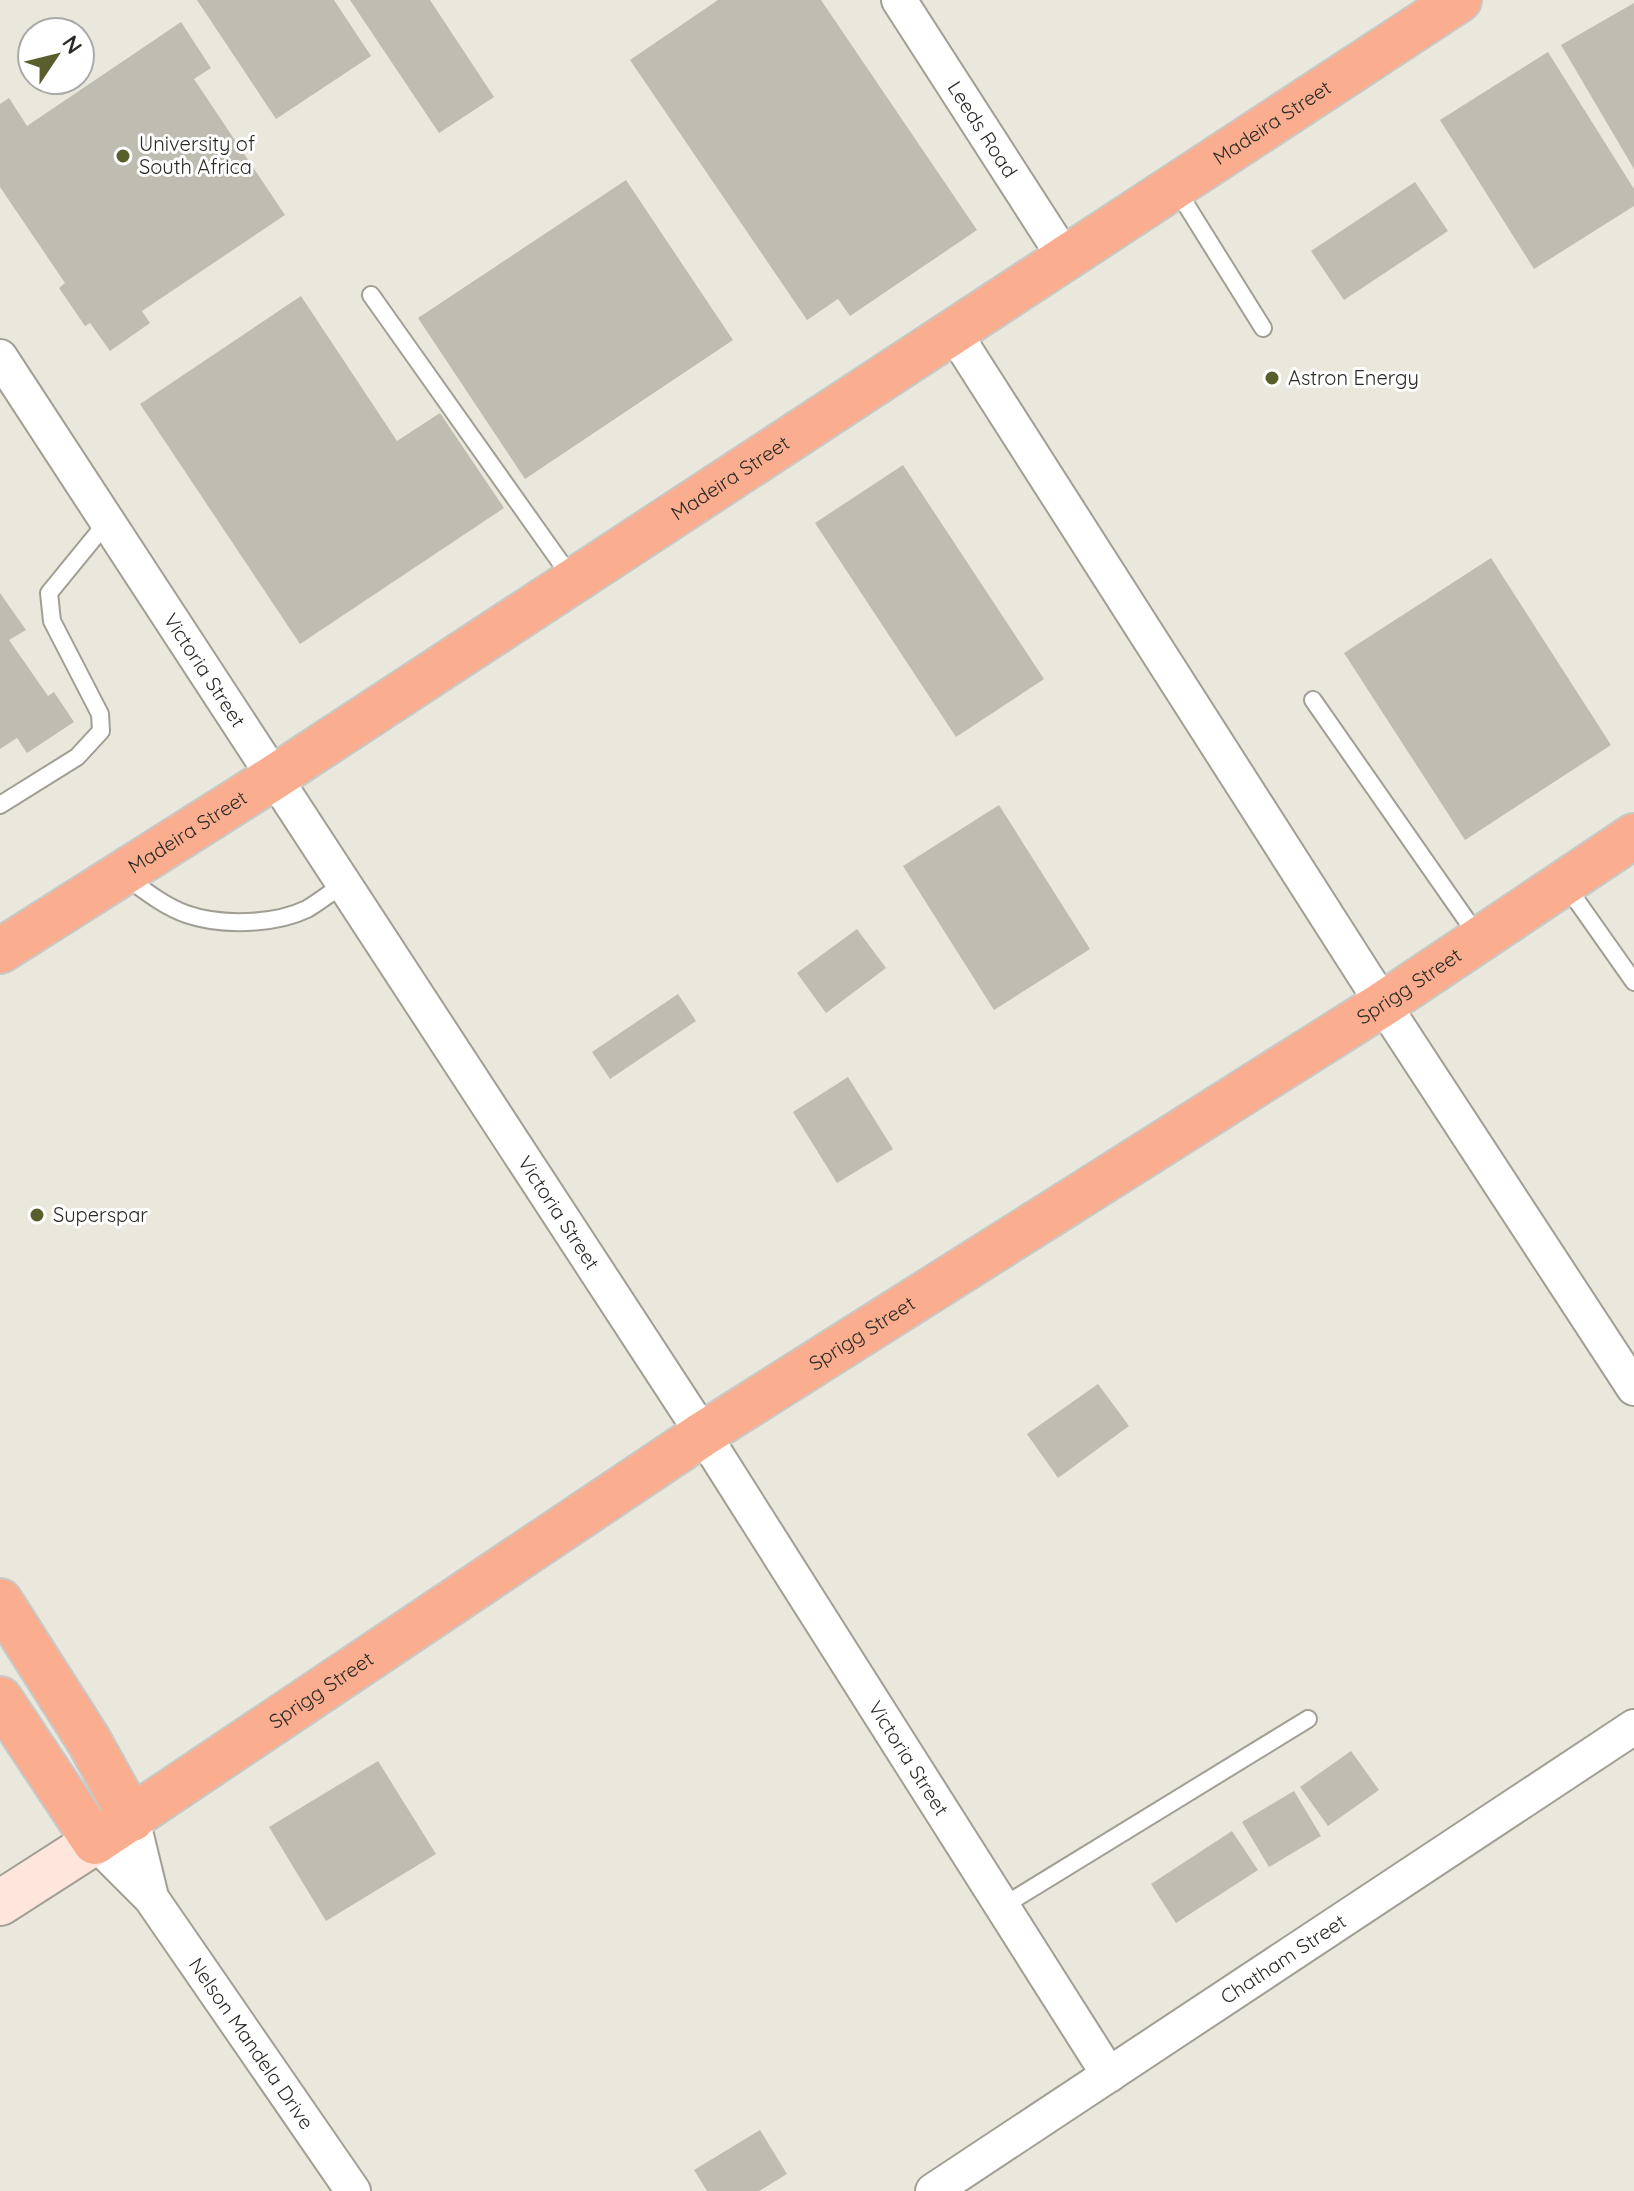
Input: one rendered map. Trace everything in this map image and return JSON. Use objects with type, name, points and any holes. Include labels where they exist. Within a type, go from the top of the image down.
[{"type":"highway","name":"Madeira Street","points":[[0,951],[273,778],[1459,0]]},
{"type":"highway","name":"Sprigg Street","points":[[95,1842],[703,1434],[1383,1004],[1634,836]]},
{"type":"highway","name":"Nelson Mandela Drive","points":[[0,1601],[89,1741],[132,1819]]},
{"type":"highway","name":"Nelson Mandela Drive","points":[[0,1699],[95,1842]]},
{"type":"street","name":"Leeds Road","points":[[899,0],[1065,258]]},
{"type":"street","points":[[953,331],[1383,1004],[1634,1388]]},
{"type":"street","name":"Victoria Street","points":[[0,357],[703,1434],[1109,2075]]},
{"type":"street","name":"Chatham Street","points":[[933,2191],[1634,1727]]},
{"type":"street","name":"Nelson Mandela Drive","points":[[132,1819],[151,1898]]},
{"type":"street","points":[[0,1903],[95,1842]]},
{"type":"street","name":"Nelson Mandela Drive","points":[[95,1842],[151,1898],[353,2191]]},
{"type":"lane","points":[[1175,186],[1263,328]]},
{"type":"lane","points":[[371,295],[573,580]]},
{"type":"lane","points":[[0,805],[77,757],[101,731],[100,714],[52,621],[48,605],[55,584],[107,522]]},
{"type":"lane","points":[[1313,700],[1480,939]]},
{"type":"lane","points":[[122,874],[165,904],[188,914],[235,921],[281,917],[306,909],[343,885]]},
{"type":"lane","points":[[1564,883],[1634,982]]},
{"type":"lane","points":[[1003,1906],[1308,1719]]},
{"type":"building","points":[[197,0],[334,0],[371,56],[276,119]]},
{"type":"building","points":[[350,0],[430,0],[494,97],[439,133]]},
{"type":"building","points":[[718,0],[821,0],[977,230],[850,316],[838,299],[807,320],[630,60]]},
{"type":"building","points":[[1634,3],[1634,169],[1561,45]]},
{"type":"building","name":"University of South Africa","points":[[181,22],[211,68],[194,79],[285,215],[142,311],[150,323],[110,351],[90,323],[85,326],[59,288],[65,283],[0,187],[0,104],[9,98],[27,126],[71,96],[96,96],[96,79]]},
{"type":"building","points":[[1548,52],[1634,189],[1634,206],[1534,269],[1440,120]]},
{"type":"building","points":[[626,180],[733,340],[525,479],[418,318]]},
{"type":"building","points":[[1415,182],[1448,231],[1344,300],[1311,251]]},
{"type":"building","points":[[301,296],[397,441],[440,413],[504,508],[300,644],[140,404]]},
{"type":"building","points":[[903,465],[1044,679],[956,737],[815,523]]},
{"type":"building","points":[[1491,558],[1611,745],[1465,840],[1344,653]]},
{"type":"building","points":[[0,593],[26,630],[9,640],[48,696],[54,692],[74,722],[27,753],[17,738],[0,749]]},
{"type":"building","points":[[999,805],[1090,949],[994,1010],[903,866]]},
{"type":"building","points":[[857,929],[886,968],[826,1013],[797,973]]},
{"type":"building","points":[[678,994],[696,1021],[610,1079],[592,1052]]},
{"type":"building","points":[[848,1077],[893,1149],[837,1183],[793,1112]]},
{"type":"building","points":[[1098,1384],[1129,1426],[1058,1478],[1027,1434]]},
{"type":"building","points":[[1351,1751],[1379,1790],[1328,1826],[1300,1787]]},
{"type":"building","points":[[378,1761],[436,1854],[326,1921],[269,1827]]},
{"type":"building","points":[[1294,1791],[1321,1836],[1269,1867],[1242,1822]]},
{"type":"building","points":[[1232,1831],[1258,1870],[1176,1923],[1151,1884]]},
{"type":"building","points":[[760,2130],[787,2174],[759,2191],[707,2191],[694,2170]]},
{"type":"place","name":"University of South Africa","points":[[123,156]]},
{"type":"place","name":"Astron Energy","points":[[1272,378]]},
{"type":"place","name":"Superspar","points":[[37,1215]]}]
